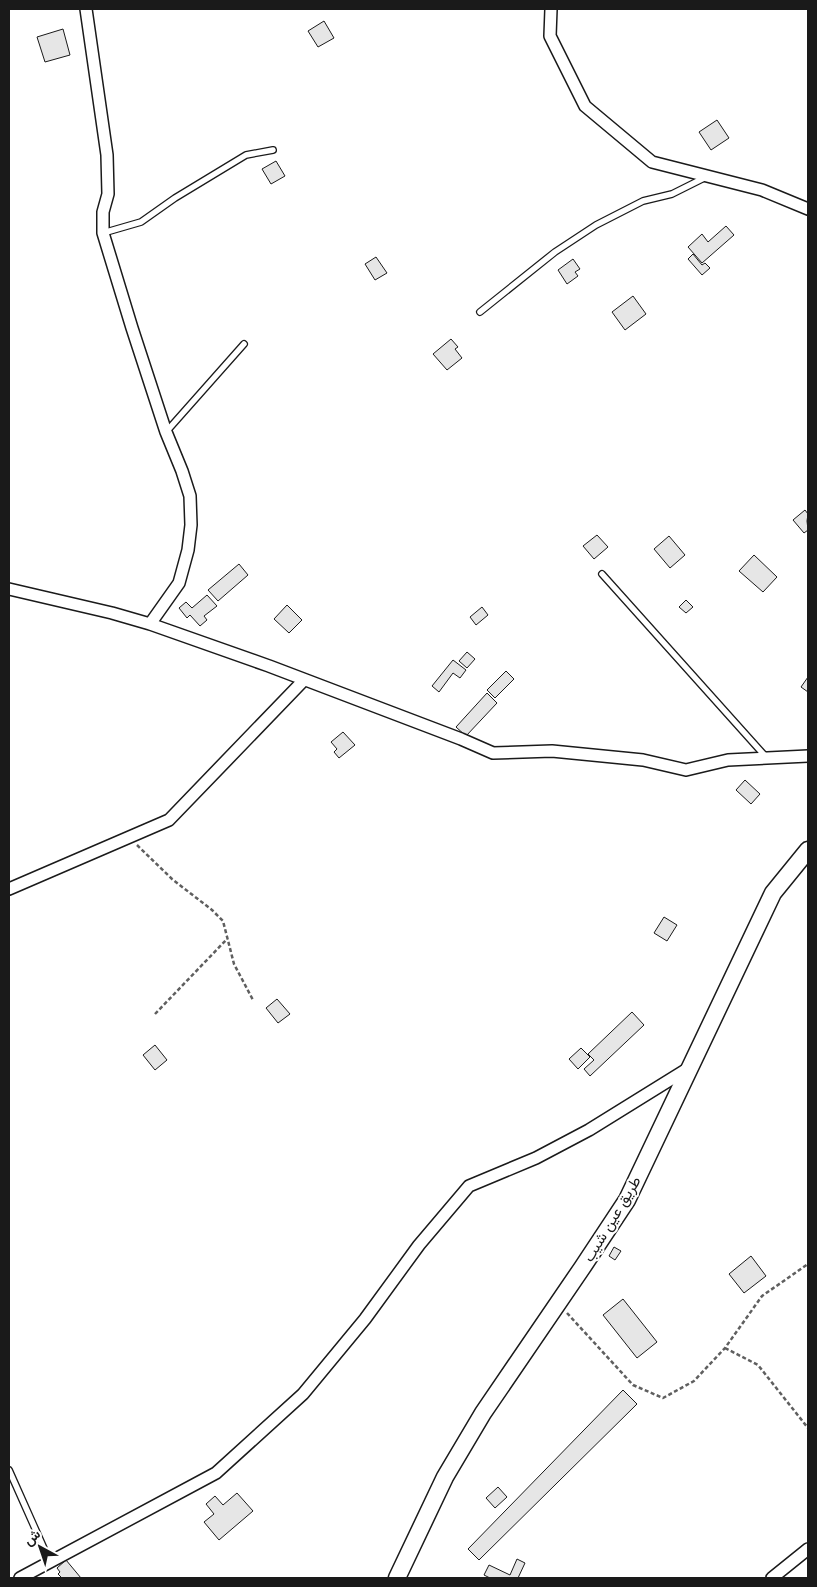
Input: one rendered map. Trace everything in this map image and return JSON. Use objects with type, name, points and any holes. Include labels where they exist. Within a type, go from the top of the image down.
[{"type":"main road","name":"طريق عين شيب","points":[[397,1578],[445,1477],[483,1413],[627,1200],[773,893],[808,850]]},
{"type":"street","points":[[86,9],[107,155],[108,194],[104,212],[103,233],[166,432],[190,496],[191,525],[188,550],[179,583],[150,624]]},
{"type":"street","points":[[550,9],[550,36],[585,106],[652,162],[762,190],[808,209]]},
{"type":"street","points":[[9,589],[112,613],[150,624],[461,739],[493,753],[561,752],[643,760],[686,770],[728,760],[808,756]]},
{"type":"street","points":[[9,889],[169,820],[304,680]]},
{"type":"street","points":[[20,1578],[216,1474],[303,1394],[365,1320],[420,1244],[469,1186],[536,1158],[589,1130],[690,1068]]},
{"type":"street","points":[[772,1578],[808,1549]]},
{"type":"lane","points":[[103,233],[141,222],[175,198],[246,155],[273,150]]},
{"type":"lane","points":[[480,312],[555,252],[596,225],[643,201],[672,194],[708,176]]},
{"type":"lane","points":[[166,432],[244,344]]},
{"type":"lane","points":[[602,574],[767,759]]},
{"type":"lane","points":[[9,1470],[50,1562]]},
{"type":"path","points":[[128,838],[223,922],[234,964],[252,1000]]},
{"type":"path","points":[[155,1014],[228,938]]},
{"type":"path","points":[[559,1302],[598,1348],[633,1385],[663,1398],[694,1381],[725,1348],[762,1296],[808,1264]]},
{"type":"path","points":[[725,1348],[758,1365],[808,1428]]},
{"type":"building","points":[[324,21],[334,38],[318,47],[308,31]]},
{"type":"building","points":[[63,29],[70,55],[45,62],[37,37]]},
{"type":"building","points":[[717,120],[729,138],[711,150],[699,132]]},
{"type":"building","points":[[276,161],[285,176],[271,184],[262,169]]},
{"type":"building","points":[[726,226],[734,235],[702,263],[688,247],[702,234],[708,242]]},
{"type":"building","points":[[693,254],[702,265],[705,263],[710,268],[702,275],[688,259]]},
{"type":"building","points":[[376,257],[387,273],[375,280],[365,264]]},
{"type":"building","points":[[573,259],[580,269],[575,272],[578,276],[567,284],[558,270]]},
{"type":"building","points":[[633,296],[646,314],[625,330],[612,312]]},
{"type":"building","points":[[451,339],[458,347],[455,349],[462,358],[447,370],[433,354]]},
{"type":"building","points":[[805,510],[808,514],[808,530],[804,533],[793,520]]},
{"type":"building","points":[[597,535],[608,547],[594,559],[583,546]]},
{"type":"building","points":[[669,536],[685,555],[670,568],[654,549]]},
{"type":"building","points":[[754,555],[777,577],[763,592],[739,571]]},
{"type":"building","points":[[239,564],[248,575],[218,601],[208,590]]},
{"type":"building","points":[[207,595],[217,606],[204,616],[207,620],[200,626],[190,615],[187,618],[179,608],[186,602],[192,608]]},
{"type":"building","points":[[686,600],[693,607],[686,613],[679,607]]},
{"type":"building","points":[[287,605],[302,620],[289,633],[274,619]]},
{"type":"building","points":[[482,607],[488,615],[476,625],[470,617]]},
{"type":"building","points":[[467,652],[475,659],[467,668],[459,661]]},
{"type":"building","points":[[453,660],[466,670],[460,678],[453,673],[439,692],[432,686]]},
{"type":"building","points":[[506,671],[514,679],[495,698],[487,690]]},
{"type":"building","points":[[808,677],[808,692],[801,687]]},
{"type":"building","points":[[487,693],[497,703],[466,736],[456,727]]},
{"type":"building","points":[[343,732],[355,745],[339,758],[334,752],[337,749],[331,742]]},
{"type":"building","points":[[745,780],[760,794],[751,804],[736,790]]},
{"type":"building","points":[[664,917],[677,925],[667,941],[654,933]]},
{"type":"building","points":[[277,999],[290,1014],[278,1023],[266,1008]]},
{"type":"building","points":[[632,1012],[644,1025],[590,1076],[584,1069],[594,1060],[588,1054]]},
{"type":"building","points":[[155,1045],[167,1060],[155,1070],[143,1055]]},
{"type":"building","points":[[581,1048],[590,1057],[578,1069],[569,1059]]},
{"type":"building","points":[[614,1247],[621,1251],[615,1260],[609,1256]]},
{"type":"building","points":[[751,1256],[766,1276],[744,1293],[729,1274]]},
{"type":"building","points":[[623,1299],[657,1342],[637,1358],[603,1315]]},
{"type":"building","points":[[623,1390],[637,1404],[479,1560],[468,1549]]},
{"type":"building","points":[[498,1487],[507,1497],[495,1508],[486,1498]]},
{"type":"building","points":[[237,1493],[253,1511],[219,1540],[204,1522],[214,1514],[206,1504],[215,1496],[223,1505]]},
{"type":"building","points":[[517,1559],[525,1563],[518,1578],[490,1578],[484,1575],[489,1565],[510,1575]]},
{"type":"building","points":[[66,1560],[81,1578],[62,1578],[58,1574],[60,1572],[57,1568]]}]
